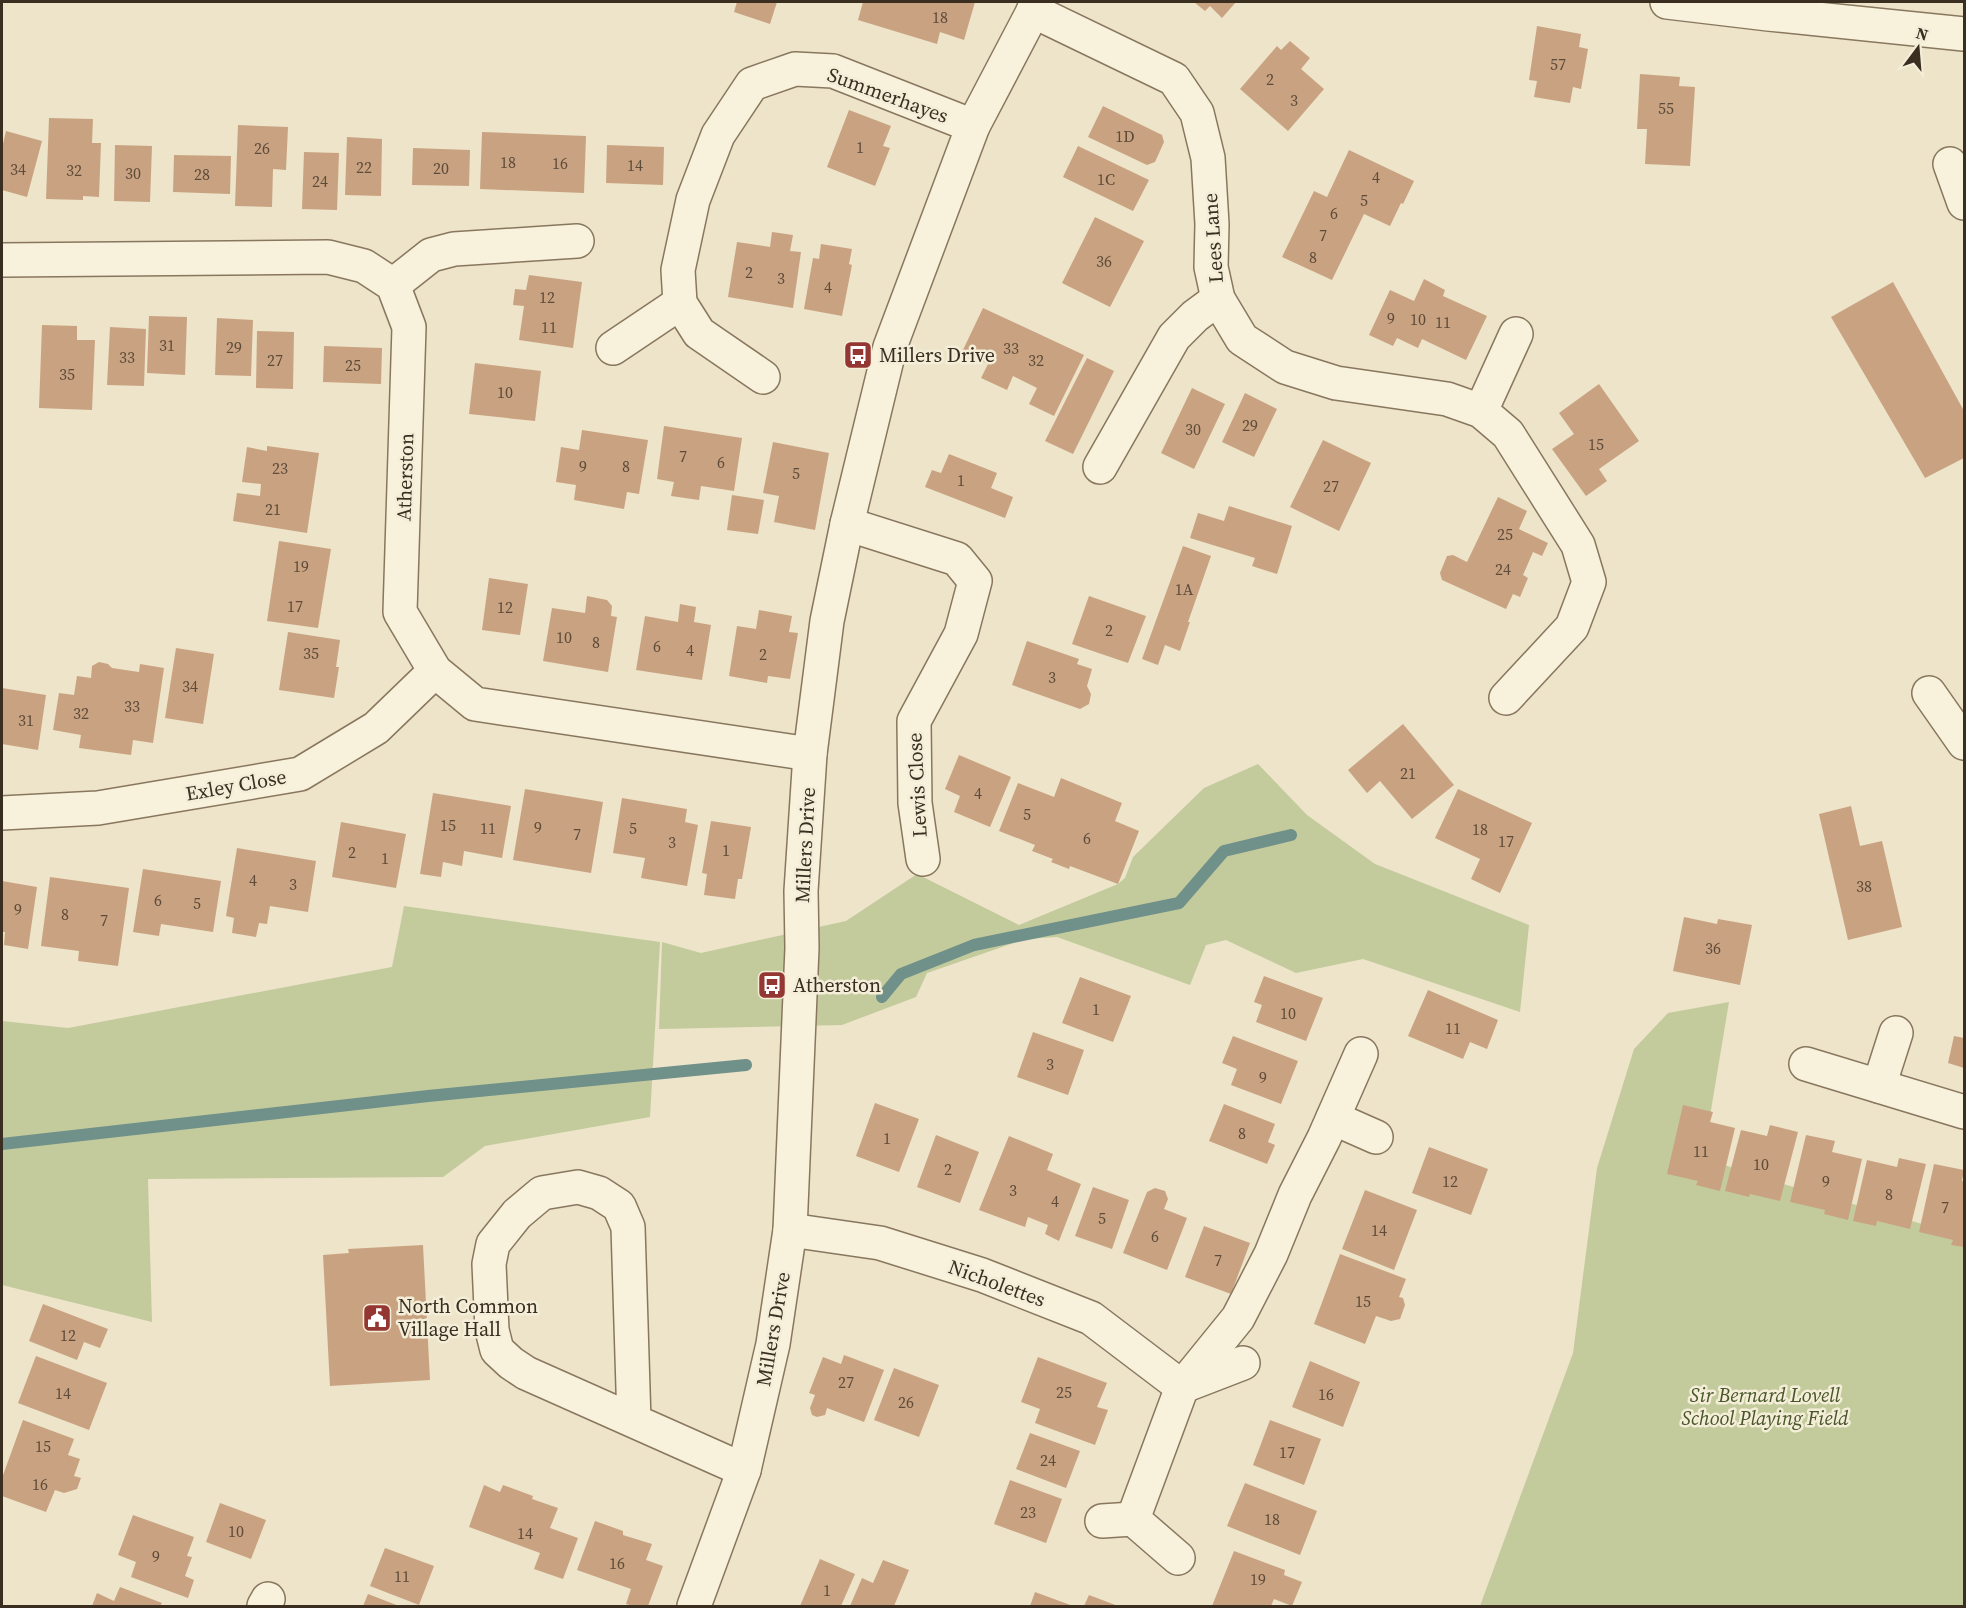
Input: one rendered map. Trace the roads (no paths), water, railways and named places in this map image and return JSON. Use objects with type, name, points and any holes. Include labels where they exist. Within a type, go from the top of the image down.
[{"type":"street","points":[[1667,2],[1965,34]]},
{"type":"street","name":"Millers Drive","points":[[694,1606],[744,1470],[773,1344],[790,1230],[802,948],[801,891],[810,754],[827,621],[847,524],[890,347],[973,126],[1035,6]]},
{"type":"street","name":"Lees Lane","points":[[1035,6],[1174,79],[1197,113],[1208,158],[1212,224],[1211,267],[1218,298],[1242,339],[1285,367],[1336,383],[1447,399],[1481,411],[1508,434],[1578,544],[1589,582],[1572,627],[1506,699]]},
{"type":"street","name":"Summerhayes","points":[[763,377],[699,333],[680,303],[678,270],[693,200],[718,135],[752,84],[795,69],[833,71],[973,126]]},
{"type":"street","points":[[1950,164],[1965,203]]},
{"type":"street","points":[[2,260],[328,257],[364,266],[393,285],[431,255],[454,249],[577,241]]},
{"type":"street","name":"Atherston","points":[[393,285],[410,327],[400,612],[435,671],[474,704],[810,754]]},
{"type":"street","points":[[1100,467],[1174,337],[1218,298]]},
{"type":"street","points":[[613,348],[680,303]]},
{"type":"street","points":[[1481,411],[1516,334]]},
{"type":"street","name":"Lewis Close","points":[[847,524],[957,559],[975,581],[961,634],[914,721],[915,803],[922,859]]},
{"type":"street","name":"Exley Close","points":[[2,813],[98,808],[300,774],[376,728],[435,671]]},
{"type":"street","points":[[1929,693],[1965,743]]},
{"type":"street","points":[[1879,1086],[1896,1033]]},
{"type":"street","points":[[1178,1558],[1117,1520],[1182,1387],[1238,1318],[1271,1254],[1294,1195],[1333,1118],[1361,1054]]},
{"type":"street","points":[[1806,1064],[1965,1112]]},
{"type":"street","points":[[1333,1118],[1377,1137]]},
{"type":"street","points":[[634,1421],[628,1227],[620,1206],[599,1193],[578,1187],[542,1193],[517,1214],[493,1244],[489,1264],[492,1330],[497,1350],[526,1373],[744,1470]]},
{"type":"street","name":"Nicholettes","points":[[790,1230],[880,1243],[982,1275],[1091,1318],[1182,1387]]},
{"type":"street","points":[[1182,1387],[1243,1363]]},
{"type":"waterway","points":[[882,997],[901,974],[974,945],[1179,903],[1224,851],[1291,835]]},
{"type":"waterway","points":[[2,1144],[428,1096],[746,1065]]},
{"type":"place","name":"Millers Drive","points":[[858,355]]},
{"type":"place","name":"Atherston","points":[[772,985]]},
{"type":"place","name":"North Common Village Hall","points":[[377,1318]]},
{"type":"park label","name":"Sir Bernard Lovell School Playing Field","points":[[1765,1406]]}]
